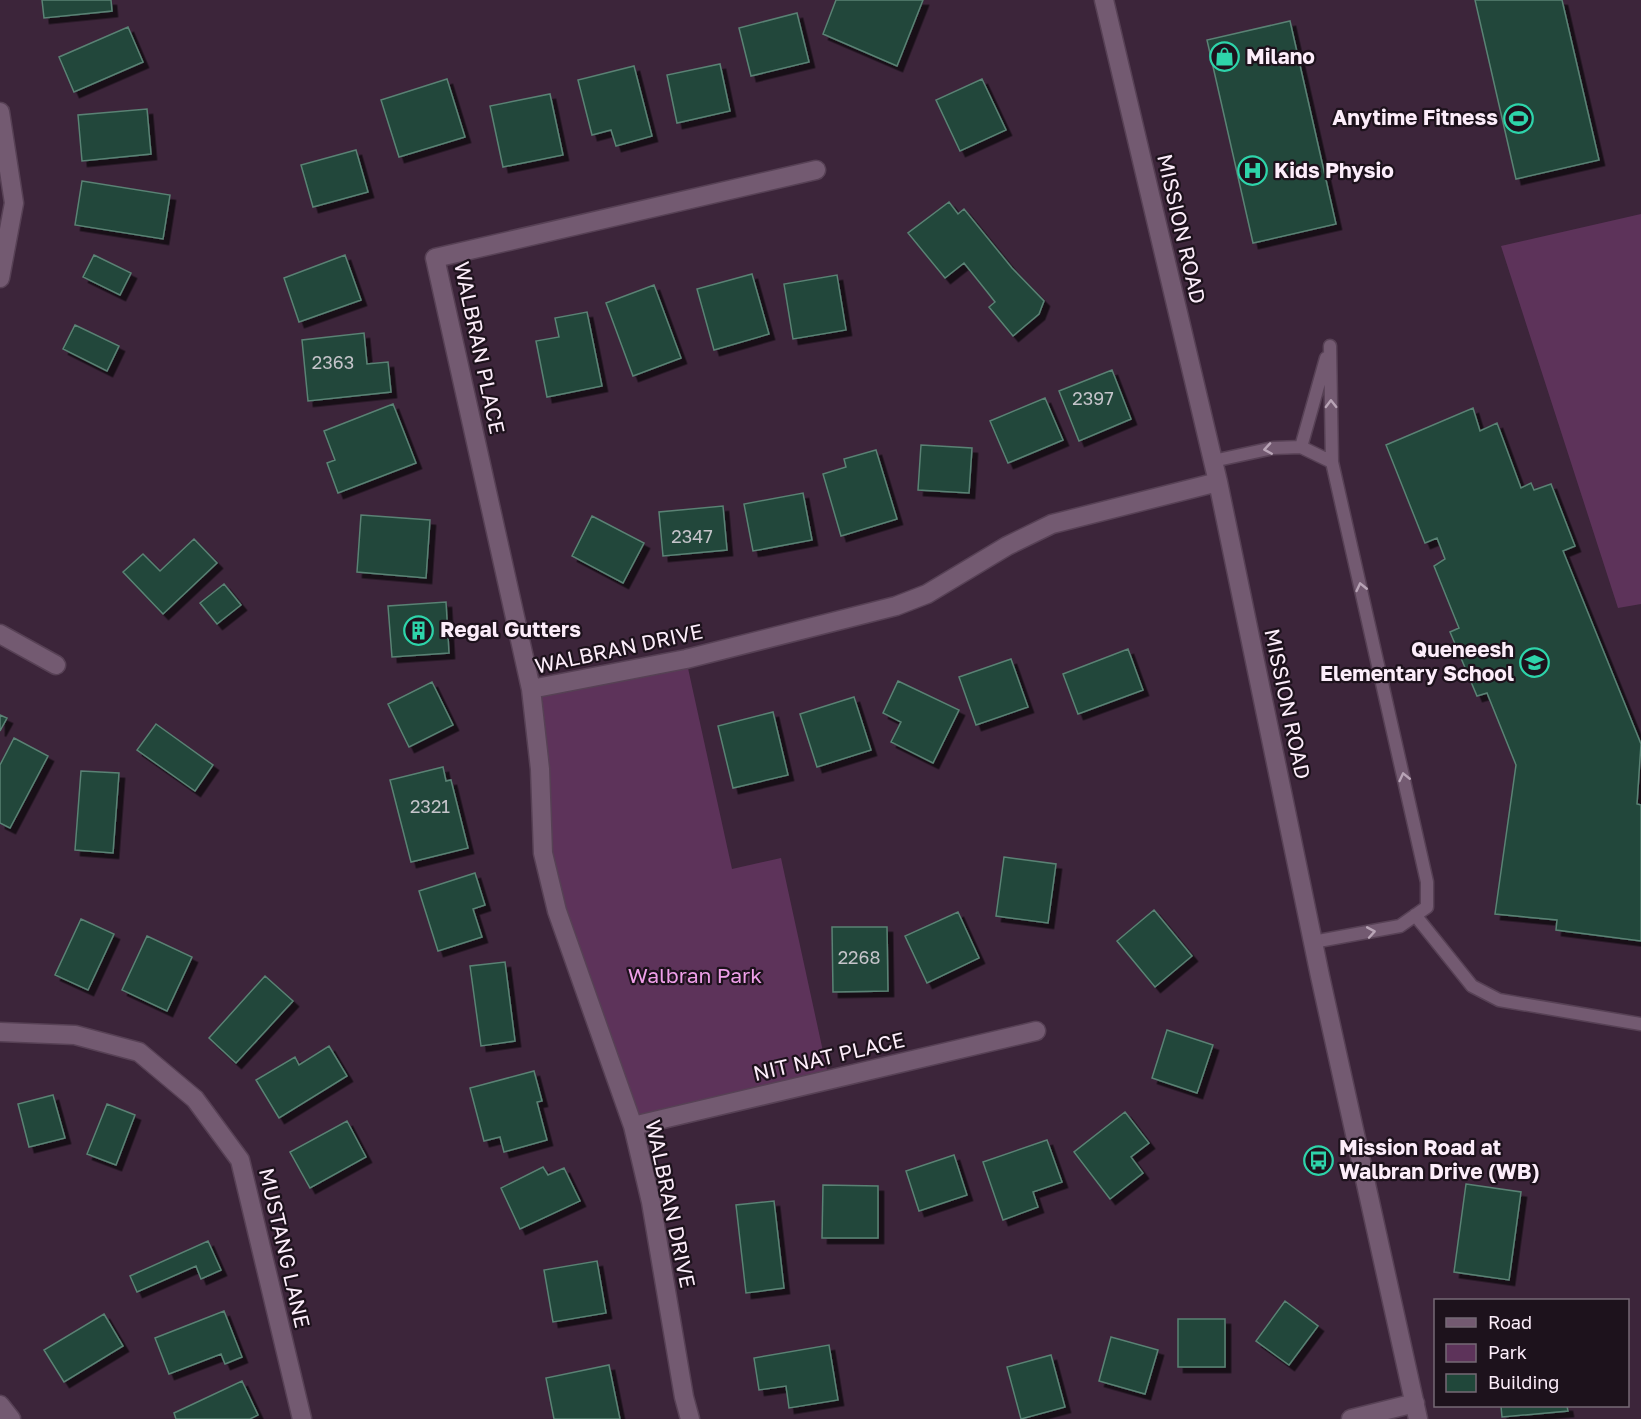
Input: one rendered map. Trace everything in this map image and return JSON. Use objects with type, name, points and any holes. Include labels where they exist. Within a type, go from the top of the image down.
[{"type":"street","name":"MISSION ROAD","points":[[1104,0],[1218,482],[1314,942],[1416,1411]]},
{"type":"street","points":[[0,112],[14,203],[0,278]]},
{"type":"street","name":"WALBRAN PLACE","points":[[531,689],[435,258],[816,170]]},
{"type":"street","name":"WALBRAN DRIVE","points":[[690,1419],[684,1397],[651,1202],[633,1126],[557,911],[543,853],[540,769],[531,689],[686,659],[896,606],[927,594],[1007,546],[1052,524],[1218,482]]},
{"type":"street","points":[[0,634],[57,664]]},
{"type":"street","name":"NIT NAT PLACE","points":[[633,1126],[1036,1031]]},
{"type":"street","name":"MUSTANG LANE","points":[[0,1032],[75,1035],[140,1052],[195,1099],[240,1160],[302,1419]]},
{"type":"street","points":[[0,1406],[11,1419]]},
{"type":"street","points":[[1351,1419],[1416,1411]]},
{"type":"lane","points":[[1301,447],[1330,346],[1332,462],[1427,882],[1427,907],[1400,926],[1314,942]]},
{"type":"lane","points":[[1213,461],[1273,448],[1301,447],[1332,462]]},
{"type":"lane","points":[[1415,915],[1472,986],[1499,1000],[1641,1024]]},
{"type":"green space","points":[[1641,214],[1641,604],[1618,608],[1501,246]]},
{"type":"green space","name":"Walbran Park","points":[[686,659],[732,869],[781,858],[829,1079],[633,1126],[557,911],[531,689]]},
{"type":"building","points":[[42,0],[111,0],[112,11],[44,18]]},
{"type":"building","points":[[836,0],[923,0],[897,66],[823,34]]},
{"type":"building","points":[[1475,0],[1562,0],[1599,160],[1516,179]]},
{"type":"building","points":[[797,13],[809,62],[751,76],[739,28]]},
{"type":"building","points":[[1290,21],[1336,224],[1253,243],[1207,40]]},
{"type":"building","points":[[128,27],[143,62],[74,92],[59,57]]},
{"type":"building","points":[[720,64],[730,111],[677,123],[667,75]]},
{"type":"building","points":[[634,66],[652,136],[616,146],[611,130],[592,135],[578,80]]},
{"type":"building","points":[[447,79],[465,137],[399,157],[381,100]]},
{"type":"building","points":[[982,79],[1006,130],[960,151],[936,100]]},
{"type":"building","points":[[550,94],[563,155],[503,167],[490,106]]},
{"type":"building","points":[[147,109],[151,154],[82,161],[78,115]]},
{"type":"building","points":[[356,150],[368,192],[313,207],[301,165]]},
{"type":"building","points":[[82,181],[170,195],[163,239],[75,225]]},
{"type":"building","points":[[949,202],[958,214],[964,209],[1012,268],[1044,301],[1039,314],[1013,336],[989,307],[995,302],[964,263],[945,278],[908,233]]},
{"type":"building","points":[[94,255],[131,273],[120,295],[83,277]]},
{"type":"building","points":[[345,255],[361,300],[299,322],[284,278]]},
{"type":"building","points":[[752,274],[769,334],[714,350],[697,289]]},
{"type":"building","points":[[837,275],[846,330],[793,339],[784,284]]},
{"type":"building","points":[[654,285],[681,358],[633,376],[606,303]]},
{"type":"building","points":[[587,312],[602,386],[547,397],[536,341],[559,337],[555,318]]},
{"type":"building","points":[[75,325],[119,346],[107,371],[63,349]]},
{"type":"building","points":[[364,333],[367,364],[388,362],[391,392],[308,401],[302,340]]},
{"type":"building","points":[[1112,370],[1131,419],[1079,441],[1059,391]]},
{"type":"building","points":[[1045,398],[1063,440],[1008,463],[990,421]]},
{"type":"building","points":[[393,404],[416,463],[338,493],[327,463],[335,460],[324,431]]},
{"type":"building","name":"Queneesh Elementary School","points":[[1473,408],[1480,431],[1497,423],[1521,488],[1531,483],[1534,490],[1551,484],[1575,546],[1563,551],[1641,744],[1637,804],[1641,805],[1641,941],[1556,930],[1557,920],[1495,914],[1516,765],[1487,693],[1477,696],[1450,632],[1459,628],[1434,566],[1445,559],[1437,538],[1425,543],[1386,445]]},
{"type":"building","points":[[921,445],[972,448],[969,493],[918,490]]},
{"type":"building","points":[[876,450],[897,519],[841,536],[823,474],[846,467],[844,459]]},
{"type":"building","points":[[803,493],[812,540],[753,551],[744,504]]},
{"type":"building","points":[[723,506],[727,550],[663,556],[659,512]]},
{"type":"building","points":[[361,515],[430,520],[426,578],[357,572]]},
{"type":"building","points":[[592,516],[644,543],[623,583],[572,556]]},
{"type":"building","points":[[194,539],[217,563],[163,614],[123,572],[143,554],[160,571]]},
{"type":"building","points":[[224,584],[241,605],[217,624],[200,603]]},
{"type":"building","name":"Regal Gutters","points":[[446,602],[449,653],[392,657],[388,606]]},
{"type":"building","points":[[1128,649],[1143,690],[1078,714],[1063,674]]},
{"type":"building","points":[[1011,659],[1028,707],[976,725],[959,677]]},
{"type":"building","points":[[898,681],[959,710],[933,763],[891,742],[901,722],[883,713]]},
{"type":"building","points":[[432,682],[453,725],[409,747],[388,704]]},
{"type":"building","points":[[854,697],[871,750],[817,767],[800,714]]},
{"type":"building","points":[[773,712],[788,775],[733,788],[718,726]]},
{"type":"building","points":[[0,715],[7,718],[0,731]]},
{"type":"building","points":[[156,724],[213,765],[195,791],[137,750]]},
{"type":"building","points":[[14,738],[48,756],[10,828],[0,823],[0,765]]},
{"type":"building","points":[[443,767],[446,781],[451,780],[468,848],[411,862],[390,780]]},
{"type":"building","points":[[81,771],[119,773],[113,853],[75,850]]},
{"type":"building","points":[[1004,857],[1056,864],[1048,923],[996,916]]},
{"type":"building","points":[[475,873],[485,905],[473,909],[482,937],[438,951],[419,891]]},
{"type":"building","points":[[1154,910],[1192,956],[1155,987],[1117,941]]},
{"type":"building","points":[[958,912],[979,958],[927,983],[905,936]]},
{"type":"building","points":[[81,919],[114,934],[88,990],[55,975]]},
{"type":"building","points":[[832,927],[887,927],[888,991],[833,992]]},
{"type":"building","points":[[147,936],[192,957],[167,1011],[122,990]]},
{"type":"building","points":[[505,962],[515,1041],[481,1046],[470,966]]},
{"type":"building","points":[[265,976],[293,1001],[236,1063],[209,1038]]},
{"type":"building","points":[[1167,1030],[1213,1045],[1197,1093],[1152,1078]]},
{"type":"building","points":[[329,1046],[347,1076],[279,1118],[256,1080],[295,1057],[299,1065]]},
{"type":"building","points":[[534,1071],[542,1101],[537,1102],[547,1140],[504,1152],[500,1137],[484,1141],[470,1088]]},
{"type":"building","points":[[53,1095],[65,1138],[29,1147],[18,1104]]},
{"type":"building","points":[[107,1104],[135,1115],[116,1165],[87,1154]]},
{"type":"building","points":[[1125,1112],[1149,1143],[1131,1157],[1143,1173],[1110,1199],[1074,1152]]},
{"type":"building","points":[[347,1121],[366,1157],[310,1188],[290,1152]]},
{"type":"building","points":[[1047,1140],[1062,1182],[1033,1192],[1038,1207],[1003,1220],[983,1162]]},
{"type":"building","points":[[954,1155],[967,1195],[919,1211],[906,1171]]},
{"type":"building","points":[[543,1167],[548,1175],[564,1168],[580,1201],[520,1229],[501,1188]]},
{"type":"building","points":[[1466,1184],[1521,1192],[1509,1280],[1454,1272]]},
{"type":"building","points":[[823,1185],[878,1186],[878,1238],[822,1238]]},
{"type":"building","points":[[774,1201],[784,1288],[746,1293],[736,1205]]},
{"type":"building","points":[[208,1241],[221,1270],[201,1279],[196,1266],[137,1292],[130,1276]]},
{"type":"building","points":[[597,1261],[606,1313],[553,1322],[544,1270]]},
{"type":"building","points":[[1285,1301],[1318,1326],[1289,1365],[1256,1341]]},
{"type":"building","points":[[224,1311],[242,1357],[225,1364],[221,1354],[169,1374],[155,1338]]},
{"type":"building","points":[[104,1314],[123,1346],[64,1382],[44,1350]]},
{"type":"building","points":[[1178,1319],[1225,1319],[1225,1367],[1178,1367]]},
{"type":"building","points":[[1111,1337],[1158,1350],[1145,1394],[1099,1381]]},
{"type":"building","points":[[829,1345],[838,1400],[789,1408],[786,1386],[759,1390],[754,1358]]},
{"type":"building","points":[[1051,1355],[1065,1407],[1021,1419],[1007,1367]]},
{"type":"building","points":[[609,1365],[620,1419],[554,1419],[546,1378]]},
{"type":"building","points":[[242,1381],[258,1415],[250,1419],[176,1419],[174,1413]]},
{"type":"building","points":[[1501,1407],[1567,1407],[1568,1411],[1502,1417]]},
{"type":"place","name":"Milano","points":[[1225,57]]},
{"type":"place","name":"Anytime Fitness","points":[[1519,118]]},
{"type":"place","name":"Kids Physio","points":[[1253,171]]},
{"type":"place","name":"Regal Gutters","points":[[419,630]]},
{"type":"place","name":"Queneesh Elementary School","points":[[1535,662]]},
{"type":"place","name":"Mission Road at Walbran Drive (WB)","points":[[1318,1160]]}]
